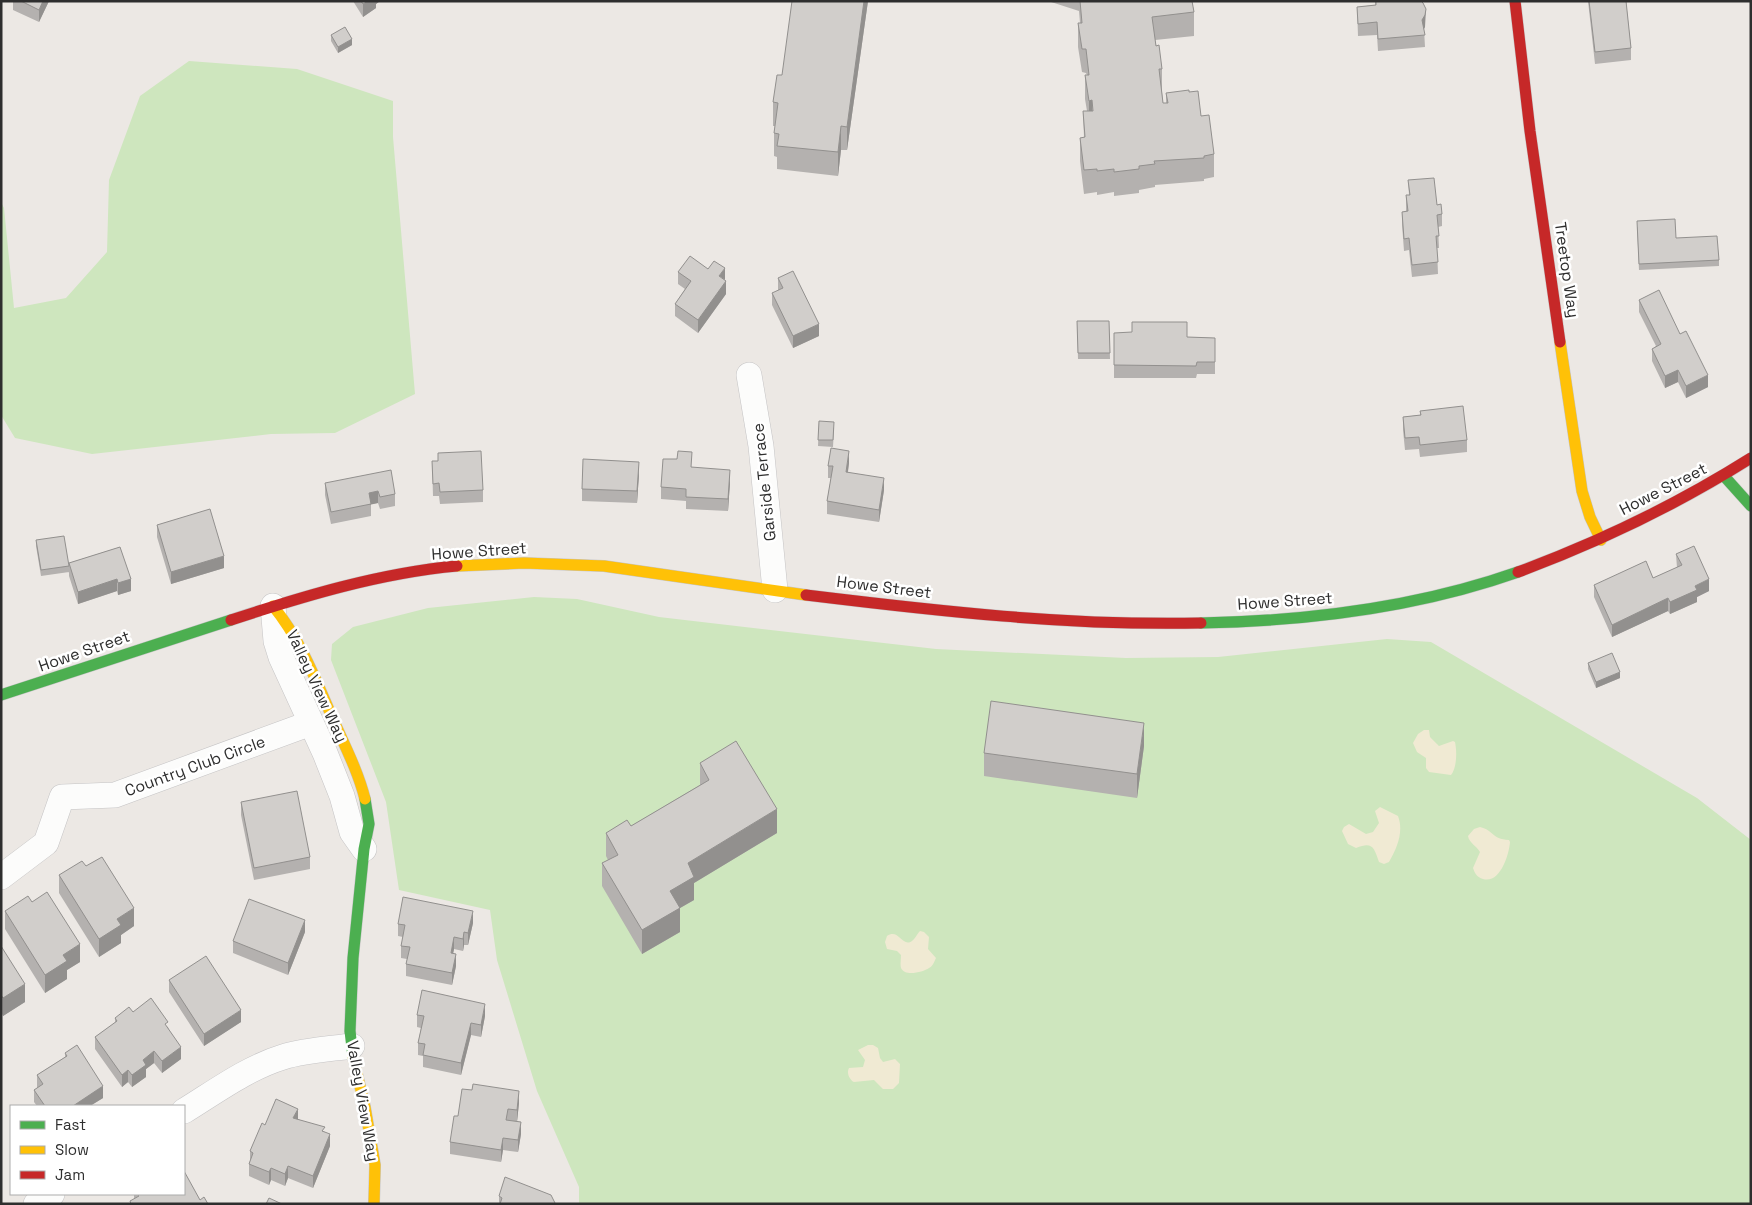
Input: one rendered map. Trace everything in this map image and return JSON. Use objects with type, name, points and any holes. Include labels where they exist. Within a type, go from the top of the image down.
[{"type":"main road","name":"Treetop Way","points":[[1516,1],[1530,131],[1582,491],[1590,517],[1601,540]]},
{"type":"main road","name":"Howe Street","points":[[1,695],[273,606],[402,574],[445,567],[487,564],[607,566],[775,590],[928,609],[1024,618],[1127,623],[1281,620],[1342,613],[1432,597],[1513,573],[1601,540],[1724,476],[1751,458]]},
{"type":"main road","points":[[1724,476],[1751,506]]},
{"type":"main road","name":"Valley View Way","points":[[273,606],[299,643],[358,776],[365,797],[369,824],[364,849],[353,958],[350,1010],[354,1064],[365,1107],[375,1165],[374,1204]]},
{"type":"street","name":"Garside Terrace","points":[[749,375],[762,446],[775,590]]},
{"type":"street","name":"Valley View Way","points":[[273,606],[276,641],[281,657],[335,779],[352,832],[364,849]]},
{"type":"street","name":"Country Club Circle","points":[[1,877],[46,843],[62,796],[115,796],[311,722]]},
{"type":"street","points":[[185,1110],[238,1077],[272,1061],[301,1053],[352,1046]]},
{"type":"street","points":[[36,1204],[50,1195]]},
{"type":"green space","points":[[189,61],[297,69],[393,101],[393,137],[415,394],[335,433],[271,434],[92,454],[15,438],[1,415],[1,202],[4,208],[14,308],[66,298],[107,252],[109,180],[140,96]]},
{"type":"green space","points":[[534,597],[577,599],[659,617],[936,649],[1126,658],[1218,657],[1387,639],[1431,642],[1697,798],[1751,840],[1751,1204],[579,1204],[579,1187],[537,1091],[497,960],[490,910],[399,890],[386,802],[331,660],[332,644],[353,627],[428,608]]},
{"type":"sand","points":[[1424,730],[1429,730],[1430,737],[1439,746],[1455,742],[1456,759],[1451,775],[1429,772],[1426,768],[1426,758],[1417,752],[1413,743],[1418,734]]},
{"type":"sand","points":[[1380,807],[1398,816],[1400,822],[1399,840],[1395,851],[1389,862],[1384,864],[1379,862],[1372,847],[1366,845],[1356,848],[1348,844],[1342,831],[1349,824],[1366,834],[1373,832],[1379,823],[1375,811]]},
{"type":"sand","points":[[1480,827],[1510,842],[1506,861],[1499,873],[1489,879],[1479,877],[1475,874],[1473,868],[1480,852],[1468,836],[1474,829]]},
{"type":"sand","points":[[920,931],[929,937],[928,949],[936,958],[932,966],[926,970],[914,973],[903,971],[901,968],[901,955],[897,951],[887,949],[885,942],[887,936],[895,934],[909,942]]},
{"type":"sand","points":[[868,1045],[878,1048],[883,1062],[895,1059],[900,1064],[899,1083],[893,1089],[883,1089],[874,1080],[854,1082],[850,1078],[848,1074],[849,1068],[863,1067],[865,1060],[858,1050]]},
{"type":"building","points":[[21,1],[43,1],[39,10]]},
{"type":"building","points":[[792,1],[864,1],[847,127],[841,126],[838,152],[777,146],[779,134],[774,133],[778,103],[773,102],[777,75],[782,75]]},
{"type":"building","points":[[1080,1],[1192,1],[1194,12],[1152,17],[1156,46],[1159,45],[1162,69],[1159,69],[1163,103],[1168,103],[1166,93],[1189,90],[1189,92],[1198,91],[1201,116],[1209,115],[1214,154],[1204,156],[1204,158],[1154,161],[1155,164],[1139,166],[1139,169],[1114,172],[1114,169],[1084,170],[1080,138],[1085,137],[1083,111],[1093,111],[1092,100],[1089,101],[1085,75],[1089,75],[1086,49],[1082,49],[1078,23],[1082,23]]},
{"type":"building","points":[[1376,1],[1421,1],[1426,9],[1422,20],[1425,35],[1378,39],[1377,22],[1358,24],[1357,7],[1376,5]]},
{"type":"building","points":[[1589,1],[1626,1],[1631,48],[1595,52]]},
{"type":"building","points":[[345,27],[352,39],[338,47],[331,35]]},
{"type":"building","points":[[1434,178],[1437,205],[1441,204],[1442,214],[1437,215],[1439,236],[1436,236],[1438,262],[1412,265],[1409,238],[1404,239],[1402,212],[1408,211],[1406,195],[1410,195],[1408,180]]},
{"type":"building","points":[[1675,219],[1676,238],[1717,236],[1719,260],[1639,264],[1637,221]]},
{"type":"building","points":[[690,256],[708,269],[714,261],[725,268],[719,276],[726,281],[698,320],[675,304],[691,281],[678,272]]},
{"type":"building","points":[[793,271],[819,324],[793,336],[772,293],[783,288],[778,278]]},
{"type":"building","points":[[1659,290],[1680,334],[1686,331],[1708,375],[1686,386],[1678,370],[1665,376],[1652,349],[1661,344],[1639,300]]},
{"type":"building","points":[[1077,321],[1109,321],[1110,353],[1078,353]]},
{"type":"building","points":[[1132,322],[1187,322],[1187,337],[1215,338],[1215,362],[1197,362],[1196,366],[1114,365],[1114,333],[1132,332]]},
{"type":"building","points":[[1463,406],[1467,440],[1420,445],[1419,437],[1405,438],[1403,417],[1421,415],[1420,411]]},
{"type":"building","points":[[819,421],[834,422],[833,440],[818,440]]},
{"type":"building","points":[[831,448],[849,451],[846,472],[884,478],[879,510],[827,501],[833,466],[828,466]]},
{"type":"building","points":[[481,451],[483,490],[440,492],[439,483],[433,484],[432,461],[438,461],[438,453]]},
{"type":"building","points":[[678,451],[692,452],[691,467],[730,470],[728,499],[686,497],[686,489],[661,487],[663,459],[677,459]]},
{"type":"building","points":[[583,459],[639,462],[637,491],[582,489]]},
{"type":"building","points":[[391,470],[395,494],[380,497],[378,491],[369,493],[371,504],[331,512],[325,483]]},
{"type":"building","points":[[210,509],[224,556],[171,572],[157,525]]},
{"type":"building","points":[[64,536],[69,566],[41,570],[36,540]]},
{"type":"building","points":[[1694,546],[1709,579],[1695,586],[1697,590],[1670,602],[1668,598],[1612,625],[1594,585],[1646,561],[1653,578],[1682,565],[1676,554]]},
{"type":"building","points":[[120,547],[131,579],[118,583],[117,579],[78,592],[69,563]]},
{"type":"building","points":[[1612,653],[1620,672],[1596,682],[1588,663]]},
{"type":"building","points":[[991,701],[1144,723],[1137,774],[984,753]]},
{"type":"building","points":[[736,741],[777,809],[688,863],[694,877],[670,891],[680,908],[642,930],[602,863],[618,855],[606,833],[627,820],[631,826],[709,780],[700,763]]},
{"type":"building","points":[[297,791],[310,857],[254,868],[241,802]]},
{"type":"building","points":[[102,857],[134,908],[117,919],[121,925],[99,939],[59,875],[82,861],[86,866]]},
{"type":"building","points":[[47,892],[80,944],[63,955],[67,961],[45,975],[5,911],[28,896],[32,902]]},
{"type":"building","points":[[403,897],[473,911],[468,933],[464,932],[463,939],[454,937],[451,953],[456,954],[452,973],[406,964],[410,947],[401,946],[405,925],[398,924]]},
{"type":"building","points":[[249,899],[305,920],[288,963],[233,941]]},
{"type":"building","points":[[1,946],[25,984],[3,998],[1,995]]},
{"type":"building","points":[[206,956],[241,1010],[204,1034],[169,980]]},
{"type":"building","points":[[422,990],[485,1004],[481,1025],[471,1023],[461,1063],[423,1055],[425,1044],[418,1043],[424,1016],[417,1015]]},
{"type":"building","points":[[151,998],[168,1022],[165,1024],[181,1047],[162,1061],[154,1051],[143,1060],[146,1065],[132,1075],[128,1070],[122,1075],[95,1037],[117,1021],[115,1018],[129,1007],[133,1012]]},
{"type":"building","points":[[77,1045],[103,1086],[74,1105],[44,1105],[34,1090],[43,1084],[37,1075],[67,1056],[65,1053]]},
{"type":"building","points":[[473,1084],[519,1091],[517,1110],[508,1109],[506,1120],[521,1122],[518,1140],[503,1138],[501,1150],[450,1142],[454,1116],[458,1116],[462,1089],[472,1090]]},
{"type":"building","points":[[276,1099],[298,1109],[293,1118],[325,1127],[322,1131],[330,1134],[313,1176],[288,1166],[285,1174],[271,1168],[269,1172],[249,1164],[253,1153],[250,1151],[262,1123],[265,1125]]},
{"type":"building","points":[[185,1173],[200,1200],[204,1197],[208,1204],[131,1204],[130,1201],[139,1196],[185,1195]]},
{"type":"building","points":[[505,1177],[551,1195],[555,1203],[500,1204],[502,1198],[499,1196]]},
{"type":"building","points":[[269,1198],[282,1204],[266,1204]]},
{"type":"traffic: fast","points":[[1724,476],[1751,506]]},
{"type":"traffic: fast","points":[[1201,623],[1282,619],[1362,610],[1441,595],[1518,572]]},
{"type":"traffic: fast","points":[[1,695],[231,620]]},
{"type":"traffic: fast","points":[[353,1057],[350,1031],[353,958],[364,849],[369,824],[365,799]]},
{"type":"traffic: slow","points":[[1560,342],[1582,491],[1590,517],[1601,540]]},
{"type":"traffic: slow","points":[[457,566],[524,563],[604,566],[806,595]]},
{"type":"traffic: slow","points":[[273,606],[283,619],[306,659],[359,778],[365,799]]},
{"type":"traffic: slow","points":[[353,1057],[365,1107],[375,1165],[374,1204]]},
{"type":"traffic: jam","points":[[1515,1],[1530,131],[1560,342]]},
{"type":"traffic: jam","points":[[1518,572],[1638,521],[1695,491],[1751,458]]},
{"type":"traffic: jam","points":[[231,620],[286,602],[371,580],[428,569],[457,566]]},
{"type":"traffic: jam","points":[[806,595],[904,607],[1053,620],[1201,623]]}]
